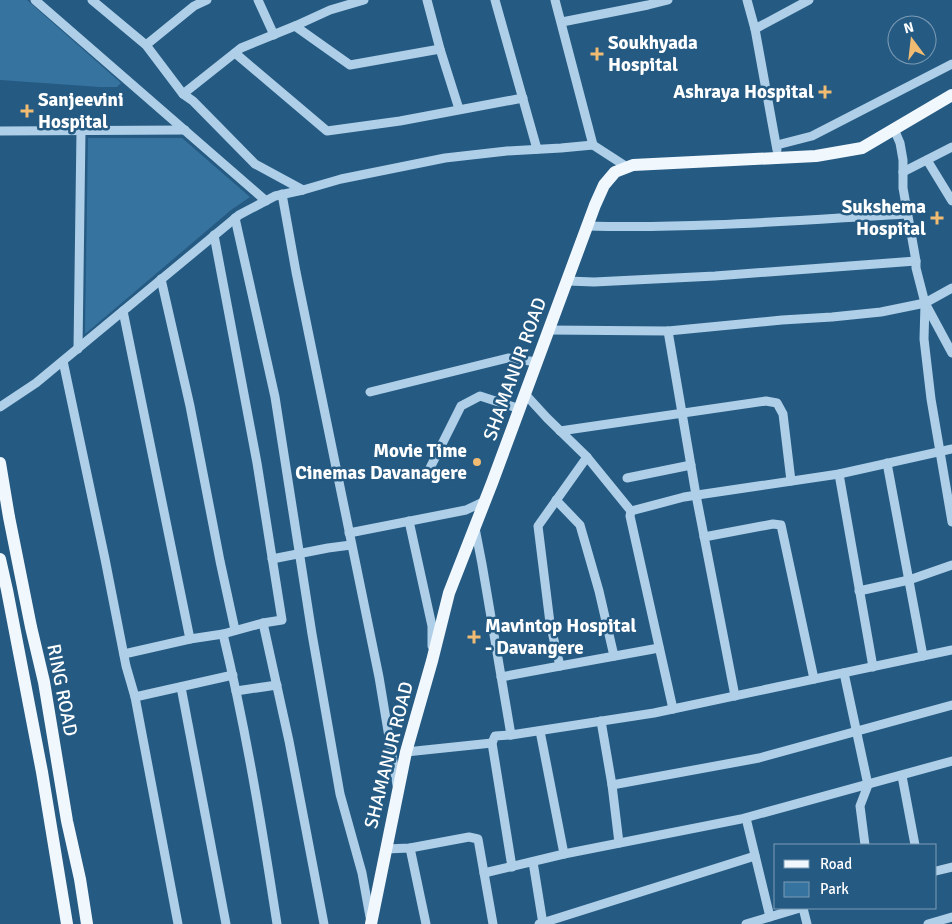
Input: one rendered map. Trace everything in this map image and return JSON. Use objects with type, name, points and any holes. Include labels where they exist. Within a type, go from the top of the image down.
[{"type":"main road","name":"SHAMANUR ROAD","points":[[371,924],[406,752],[449,593],[604,185],[615,172],[633,165],[777,152],[816,156],[862,148],[952,96]]},
{"type":"main road","name":"RING ROAD","points":[[0,463],[31,627],[44,682],[65,812],[80,879],[87,924]]},
{"type":"main road","name":"RING ROAD","points":[[0,559],[42,772],[67,924]]},
{"type":"street","points":[[35,0],[266,201]]},
{"type":"street","points":[[92,0],[146,45],[183,94],[193,101],[255,164],[303,190]]},
{"type":"street","points":[[146,45],[190,3],[207,0]]},
{"type":"street","points":[[258,0],[274,35]]},
{"type":"street","points":[[183,94],[240,48],[330,10],[364,0]]},
{"type":"street","points":[[427,0],[459,109]]},
{"type":"street","points":[[495,0],[537,149]]},
{"type":"street","points":[[555,0],[593,145]]},
{"type":"street","points":[[562,22],[668,0]]},
{"type":"street","points":[[747,0],[755,29],[777,152],[952,64]]},
{"type":"street","points":[[755,29],[809,0]]},
{"type":"street","points":[[295,26],[350,65],[440,49]]},
{"type":"street","points":[[235,53],[327,130],[400,121],[523,98]]},
{"type":"street","points":[[894,129],[900,143],[903,160],[903,188],[916,268],[925,304],[925,348],[931,400],[952,522]]},
{"type":"street","points":[[0,131],[185,130]]},
{"type":"street","points":[[78,348],[81,131]]},
{"type":"street","points":[[0,408],[36,384],[235,218],[275,196],[341,179],[445,158],[507,151],[593,145],[627,167]]},
{"type":"street","points":[[903,172],[952,147]]},
{"type":"street","points":[[927,160],[952,201]]},
{"type":"street","points":[[282,194],[296,272],[379,677],[398,794]]},
{"type":"street","points":[[587,226],[634,227],[753,223],[908,214]]},
{"type":"street","points":[[235,218],[275,397],[312,634],[340,794],[362,873],[371,924]]},
{"type":"street","points":[[124,654],[282,620],[257,463],[214,235]]},
{"type":"street","points":[[568,281],[594,282],[715,276],[916,261]]},
{"type":"street","points":[[161,279],[190,406],[234,630]]},
{"type":"street","points":[[548,330],[668,331],[881,312],[925,304],[952,288]]},
{"type":"street","points":[[925,304],[952,353]]},
{"type":"street","points":[[123,311],[190,639]]},
{"type":"street","points":[[668,331],[696,495],[735,696]]},
{"type":"street","points":[[370,392],[508,358],[537,362]]},
{"type":"street","points":[[63,361],[126,666],[135,697],[178,924]]},
{"type":"street","points":[[525,394],[587,457],[631,511],[630,516],[673,709]]},
{"type":"street","points":[[430,468],[461,406],[480,396],[520,409]]},
{"type":"street","points":[[560,431],[766,401],[777,403],[783,414],[791,481]]},
{"type":"street","points":[[631,511],[684,497],[839,474],[952,449]]},
{"type":"street","points":[[560,666],[550,623],[538,526],[587,457]]},
{"type":"street","points":[[887,463],[923,656]]},
{"type":"street","points":[[627,478],[691,464]]},
{"type":"street","points":[[839,474],[873,667]]},
{"type":"street","points":[[556,500],[580,525],[599,591],[614,656]]},
{"type":"street","points":[[349,533],[466,510],[485,501]]},
{"type":"street","points":[[409,521],[432,626],[432,661]]},
{"type":"street","points":[[704,537],[773,524],[781,525],[814,679]]},
{"type":"street","points":[[475,528],[511,735]]},
{"type":"street","points":[[272,559],[352,545]]},
{"type":"street","points":[[859,591],[909,580],[952,565]]},
{"type":"street","points":[[263,623],[289,741],[324,924]]},
{"type":"street","points":[[223,634],[236,692],[266,852],[277,924]]},
{"type":"street","points":[[501,677],[659,648]]},
{"type":"street","points":[[512,867],[492,743],[495,736],[540,731],[673,709],[952,650]]},
{"type":"street","points":[[844,672],[868,785],[860,806],[865,844]]},
{"type":"street","points":[[135,697],[232,675]]},
{"type":"street","points":[[236,692],[277,685]]},
{"type":"street","points":[[181,687],[226,924]]},
{"type":"street","points":[[612,785],[759,758],[952,705]]},
{"type":"street","points":[[601,721],[612,785],[618,844]]},
{"type":"street","points":[[540,731],[564,854]]},
{"type":"street","points":[[406,752],[492,743]]},
{"type":"street","points":[[484,873],[564,854],[746,818],[951,764]]},
{"type":"street","points":[[902,776],[915,844]]},
{"type":"street","points":[[746,818],[770,917]]},
{"type":"street","points":[[386,849],[410,848],[469,837],[478,839],[492,924]]},
{"type":"street","points":[[410,848],[426,924]]},
{"type":"street","points":[[533,862],[542,924],[755,856]]},
{"type":"street","points":[[937,871],[952,867]]},
{"type":"street","points":[[746,924],[798,909]]},
{"type":"street","points":[[802,909],[807,924]]},
{"type":"street","points":[[933,923],[952,916]]},
{"type":"green space","points":[[0,0],[27,0],[121,83],[117,87],[100,87],[0,80]]},
{"type":"green space","points":[[88,138],[182,138],[250,197],[231,210],[85,334]]},
{"type":"place","name":"Soukhyada Hospital","points":[[597,54]]},
{"type":"place","name":"Ashraya Hospital","points":[[825,92]]},
{"type":"place","name":"Sanjeevini Hospital","points":[[27,111]]},
{"type":"place","name":"Sukshema Hospital","points":[[937,218]]},
{"type":"place","name":"Movie Time Cinemas Davanagere","points":[[477,462]]},
{"type":"place","name":"Mavintop Hospital - Davangere","points":[[474,637]]}]
